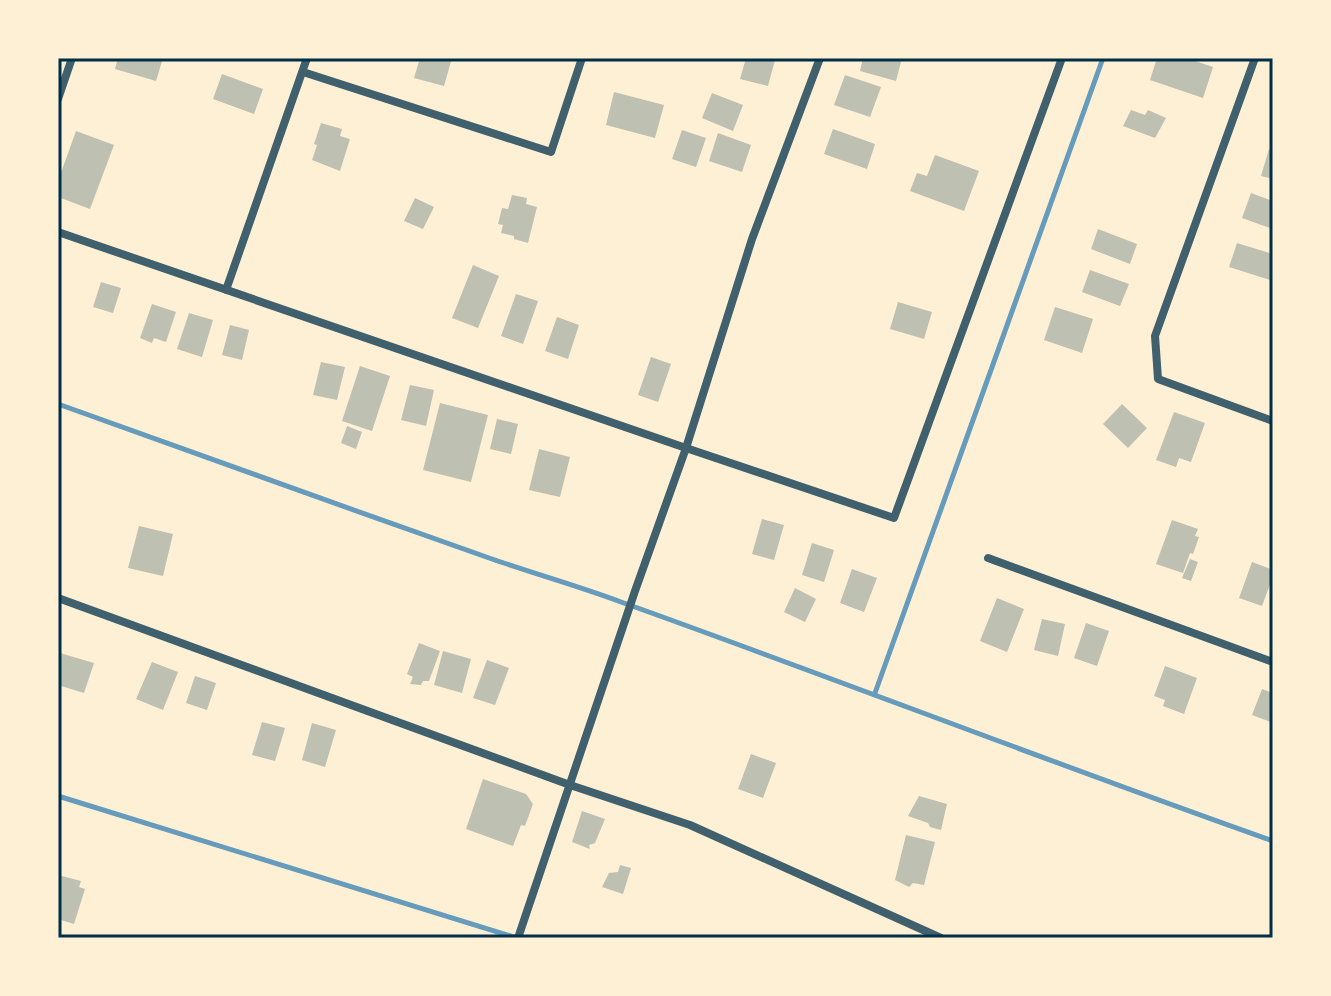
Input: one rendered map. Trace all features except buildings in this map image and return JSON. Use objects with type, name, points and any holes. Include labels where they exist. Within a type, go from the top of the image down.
[{"type":"street","points":[[58,99],[72,58]]},
{"type":"street","points":[[226,290],[307,58]]},
{"type":"street","points":[[303,72],[551,152],[582,58]]},
{"type":"street","points":[[518,938],[686,448],[752,239],[820,58]]},
{"type":"street","points":[[58,232],[894,518],[1062,58]]},
{"type":"street","points":[[1255,58],[1155,336],[1158,379],[1273,421]]},
{"type":"street","points":[[988,558],[1273,662]]},
{"type":"street","points":[[58,598],[570,785],[690,825],[941,938]]},
{"type":"waterway","points":[[875,693],[1103,58]]},
{"type":"waterway","points":[[58,404],[492,559],[605,596],[1273,841]]},
{"type":"waterway","points":[[58,796],[517,938]]}]
